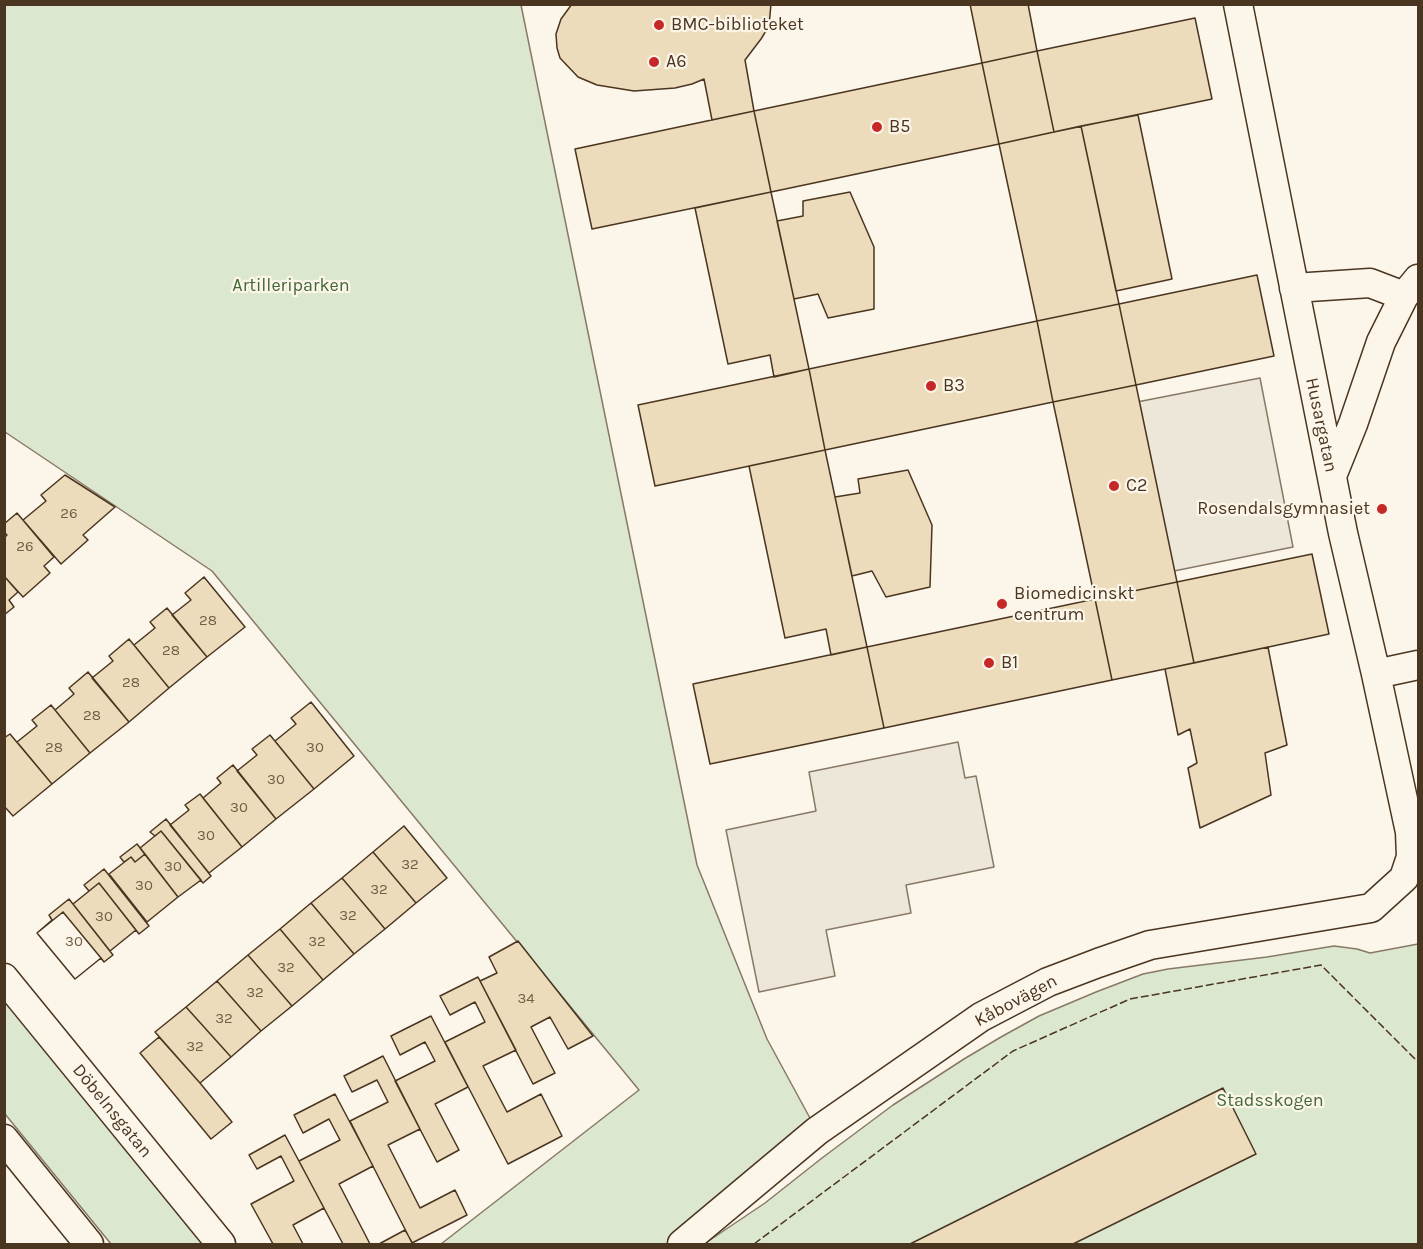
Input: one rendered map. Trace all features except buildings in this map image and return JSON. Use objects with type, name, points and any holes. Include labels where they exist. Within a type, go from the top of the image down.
[{"type":"street","name":"Husargatan","points":[[1238,4],[1343,533],[1410,832],[1411,857],[1404,878]]},
{"type":"street","points":[[1294,288],[1370,283],[1411,287],[1381,342],[1353,424],[1332,476]]},
{"type":"street","points":[[1376,674],[1419,665]]},
{"type":"street","name":"Kåbovägen","points":[[682,1245],[817,1131],[981,1017],[1048,982],[1150,945],[1371,908],[1404,878]]},
{"type":"street","name":"Döbelnsgatan","points":[[4,978],[221,1245]]},
{"type":"street","points":[[4,1139],[89,1245]]},
{"type":"green space","name":"Artilleriparken","points":[[4,5],[521,5],[697,865],[767,1039],[817,1131],[682,1244],[441,1244],[639,1090],[212,571],[5,432]]},
{"type":"green space","name":"Stadsskogen","points":[[1418,944],[1418,1244],[704,1244],[765,1203],[893,1105],[964,1059],[1039,1016],[1096,992],[1143,974],[1168,969],[1334,946],[1370,953]]},
{"type":"green space","points":[[4,1000],[205,1244],[111,1244],[5,1114]]},
{"type":"shaded area","points":[[1260,378],[1293,547],[1174,571],[1137,402]]},
{"type":"shaded area","points":[[958,742],[965,778],[976,776],[994,867],[906,885],[911,913],[826,930],[835,976],[759,992],[726,830],[816,811],[809,772]]},
{"type":"fence","points":[[754,1244],[1013,1051],[1130,999],[1321,965],[1418,1062]]},
{"type":"place","name":"BMC-biblioteket","points":[[659,25]]},
{"type":"place","name":"A6","points":[[654,62]]},
{"type":"place","name":"B5","points":[[877,127]]},
{"type":"place","name":"B3","points":[[931,386]]},
{"type":"place","name":"C2","points":[[1114,486]]},
{"type":"place","name":"Rosendalsgymnasiet","points":[[1382,509]]},
{"type":"place","name":"Biomedicinskt centrum","points":[[1002,604]]},
{"type":"place","name":"B1","points":[[989,663]]}]
